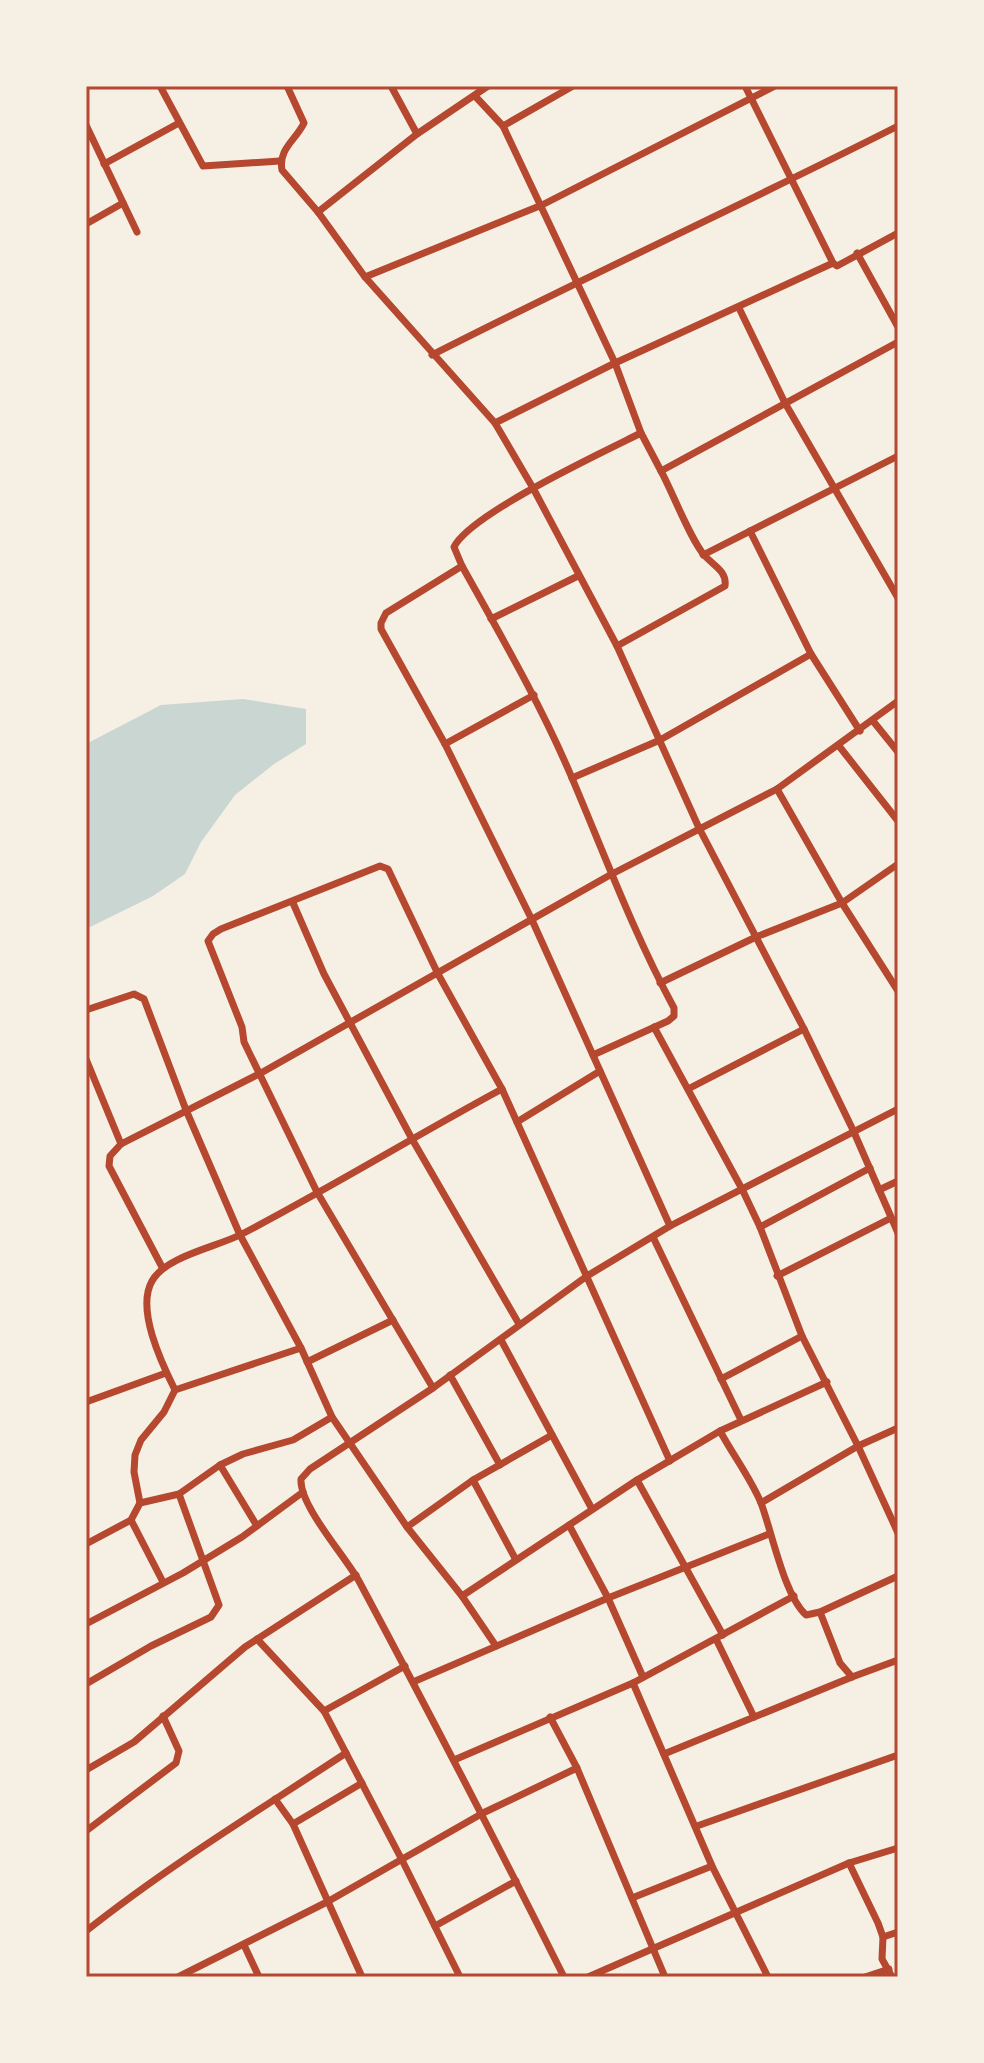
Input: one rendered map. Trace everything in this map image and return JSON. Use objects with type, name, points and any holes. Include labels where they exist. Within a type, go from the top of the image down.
[{"type":"street","points":[[160,86],[200,163],[207,168],[280,161]]},
{"type":"street","points":[[287,86],[304,123],[284,151],[280,161],[282,170],[318,212],[365,277],[495,423],[533,488],[617,646],[699,828],[804,1029],[898,1233]]},
{"type":"street","points":[[391,86],[417,134]]},
{"type":"street","points":[[318,212],[417,134],[488,86]]},
{"type":"street","points":[[503,126],[573,86]]},
{"type":"street","points":[[745,86],[833,263],[837,266],[898,233]]},
{"type":"street","points":[[365,277],[542,205],[775,86]]},
{"type":"street","points":[[475,96],[503,126],[615,363],[641,433],[703,555],[720,569],[726,579],[725,586],[617,646]]},
{"type":"street","points":[[104,164],[179,123]]},
{"type":"street","points":[[86,125],[137,232]]},
{"type":"street","points":[[432,355],[575,282],[792,180],[898,126]]},
{"type":"street","points":[[86,224],[123,203]]},
{"type":"street","points":[[857,253],[898,327]]},
{"type":"street","points":[[495,423],[615,363],[833,263]]},
{"type":"street","points":[[739,308],[785,403],[898,598]]},
{"type":"street","points":[[661,471],[898,342]]},
{"type":"street","points":[[593,1055],[674,1016],[674,1008],[610,875],[572,778],[534,695],[454,547],[458,539],[533,488],[641,433]]},
{"type":"street","points":[[703,555],[898,456]]},
{"type":"street","points":[[750,531],[811,654],[860,731]]},
{"type":"street","points":[[462,566],[386,613],[381,629],[445,744],[532,920],[670,1226]]},
{"type":"street","points":[[491,619],[578,576]]},
{"type":"street","points":[[887,583],[898,576]]},
{"type":"street","points":[[572,778],[660,740],[811,654]]},
{"type":"street","points":[[445,744],[534,695]]},
{"type":"street","points":[[162,1267],[109,1166],[110,1156],[121,1144],[261,1073],[610,875],[777,789],[898,701]]},
{"type":"street","points":[[873,721],[898,752]]},
{"type":"street","points":[[839,746],[898,821]]},
{"type":"street","points":[[777,789],[842,903],[898,991]]},
{"type":"street","points":[[660,983],[756,937],[842,903],[898,864]]},
{"type":"street","points":[[433,1388],[317,1192],[244,1042],[242,1027],[208,941],[221,929],[385,866],[438,974],[502,1089],[670,1461]]},
{"type":"street","points":[[293,903],[316,958],[412,1139],[519,1324]]},
{"type":"street","points":[[86,1010],[134,994],[144,999],[186,1110],[240,1235],[301,1348],[332,1417],[407,1527],[462,1596],[496,1646]]},
{"type":"street","points":[[654,1027],[742,1189],[802,1336],[898,1533]]},
{"type":"street","points":[[688,1089],[804,1029]]},
{"type":"street","points":[[86,1059],[121,1144]]},
{"type":"street","points":[[517,1122],[600,1071]]},
{"type":"street","points":[[175,1390],[166,1373],[145,1310],[146,1294],[162,1267],[240,1235],[502,1089]]},
{"type":"street","points":[[564,1977],[483,1813],[356,1575],[303,1492],[301,1479],[310,1469],[433,1388],[587,1276],[670,1226],[898,1109]]},
{"type":"street","points":[[760,1227],[870,1168]]},
{"type":"street","points":[[879,1190],[898,1181]]},
{"type":"street","points":[[777,1276],[891,1218]]},
{"type":"street","points":[[653,1237],[741,1420]]},
{"type":"street","points":[[307,1362],[393,1320]]},
{"type":"street","points":[[721,1379],[802,1336]]},
{"type":"street","points":[[501,1340],[592,1509]]},
{"type":"street","points":[[86,1544],[131,1520],[140,1503],[134,1472],[135,1455],[141,1440],[164,1412],[175,1390],[301,1348]]},
{"type":"street","points":[[86,1402],[166,1373]]},
{"type":"street","points":[[450,1375],[500,1465]]},
{"type":"street","points":[[462,1596],[637,1480],[720,1431],[827,1382]]},
{"type":"street","points":[[140,1503],[179,1494],[220,1465],[243,1454],[293,1440],[332,1417]]},
{"type":"street","points":[[761,1503],[858,1446],[898,1428]]},
{"type":"street","points":[[720,1431],[761,1503],[769,1534],[794,1596],[806,1615],[820,1612],[898,1576]]},
{"type":"street","points":[[407,1527],[473,1480],[552,1435]]},
{"type":"street","points":[[220,1465],[257,1526]]},
{"type":"street","points":[[473,1480],[516,1560]]},
{"type":"street","points":[[637,1480],[685,1568],[754,1717]]},
{"type":"street","points":[[86,1624],[201,1562],[303,1492]]},
{"type":"street","points":[[86,1684],[151,1646],[211,1617],[219,1605],[179,1494]]},
{"type":"street","points":[[131,1520],[163,1582]]},
{"type":"street","points":[[569,1525],[608,1598],[643,1677]]},
{"type":"street","points":[[413,1682],[608,1598],[769,1534]]},
{"type":"street","points":[[86,1770],[134,1742],[229,1658],[356,1575]]},
{"type":"street","points":[[454,1760],[633,1683],[794,1596]]},
{"type":"street","points":[[820,1612],[840,1663],[852,1677]]},
{"type":"street","points":[[257,1639],[324,1711],[460,1977]]},
{"type":"street","points":[[664,1754],[898,1661]]},
{"type":"street","points":[[324,1711],[405,1666]]},
{"type":"street","points":[[633,1683],[712,1866],[768,1977]]},
{"type":"street","points":[[86,1831],[176,1763],[179,1751],[163,1716]]},
{"type":"street","points":[[550,1717],[577,1768],[665,1977]]},
{"type":"street","points":[[86,1931],[153,1879],[346,1753]]},
{"type":"street","points":[[697,1826],[898,1755]]},
{"type":"street","points":[[178,1977],[327,1902],[483,1813],[577,1768]]},
{"type":"street","points":[[293,1824],[362,1783]]},
{"type":"street","points":[[275,1799],[293,1824],[362,1977]]},
{"type":"street","points":[[588,1977],[849,1863],[898,1848]]},
{"type":"street","points":[[849,1863],[878,1923],[883,1937],[882,1959],[890,1973],[865,1977]]},
{"type":"street","points":[[632,1898],[712,1866]]},
{"type":"street","points":[[435,1926],[516,1881]]},
{"type":"street","points":[[883,1937],[898,1932]]},
{"type":"street","points":[[244,1945],[259,1977]]},
{"type":"shaded area","points":[[243,699],[306,709],[306,744],[274,764],[235,795],[201,842],[185,874],[153,896],[86,929],[86,744],[161,705]]}]
